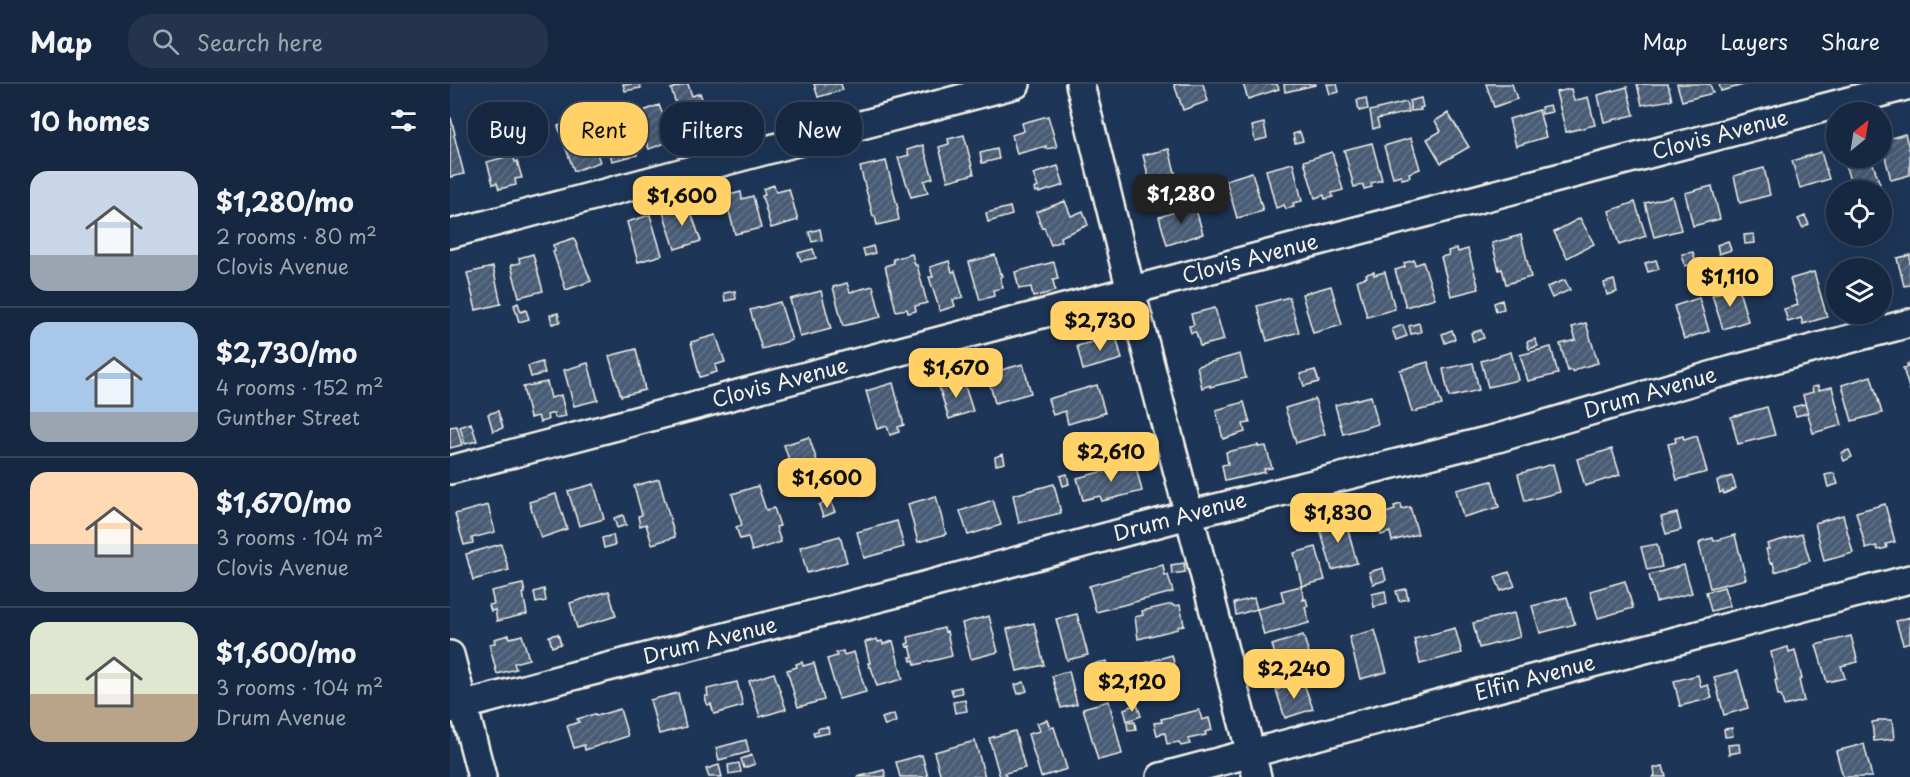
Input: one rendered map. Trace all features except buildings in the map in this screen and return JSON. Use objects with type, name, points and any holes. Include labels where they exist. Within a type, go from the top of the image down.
[{"type":"street","points":[[450,234],[1016,84]]},
{"type":"street","points":[[1080,84],[1188,515],[1254,765]]},
{"type":"street","name":"Clovis Avenue","points":[[450,470],[1910,85]]},
{"type":"street","name":"Drum Avenue","points":[[457,707],[1188,515],[1498,438],[1717,374],[1910,323]]},
{"type":"street","name":"Elfin Avenue","points":[[1161,777],[1254,765],[1910,579]]},
{"type":"street","points":[[450,655],[457,707],[482,777]]}]
